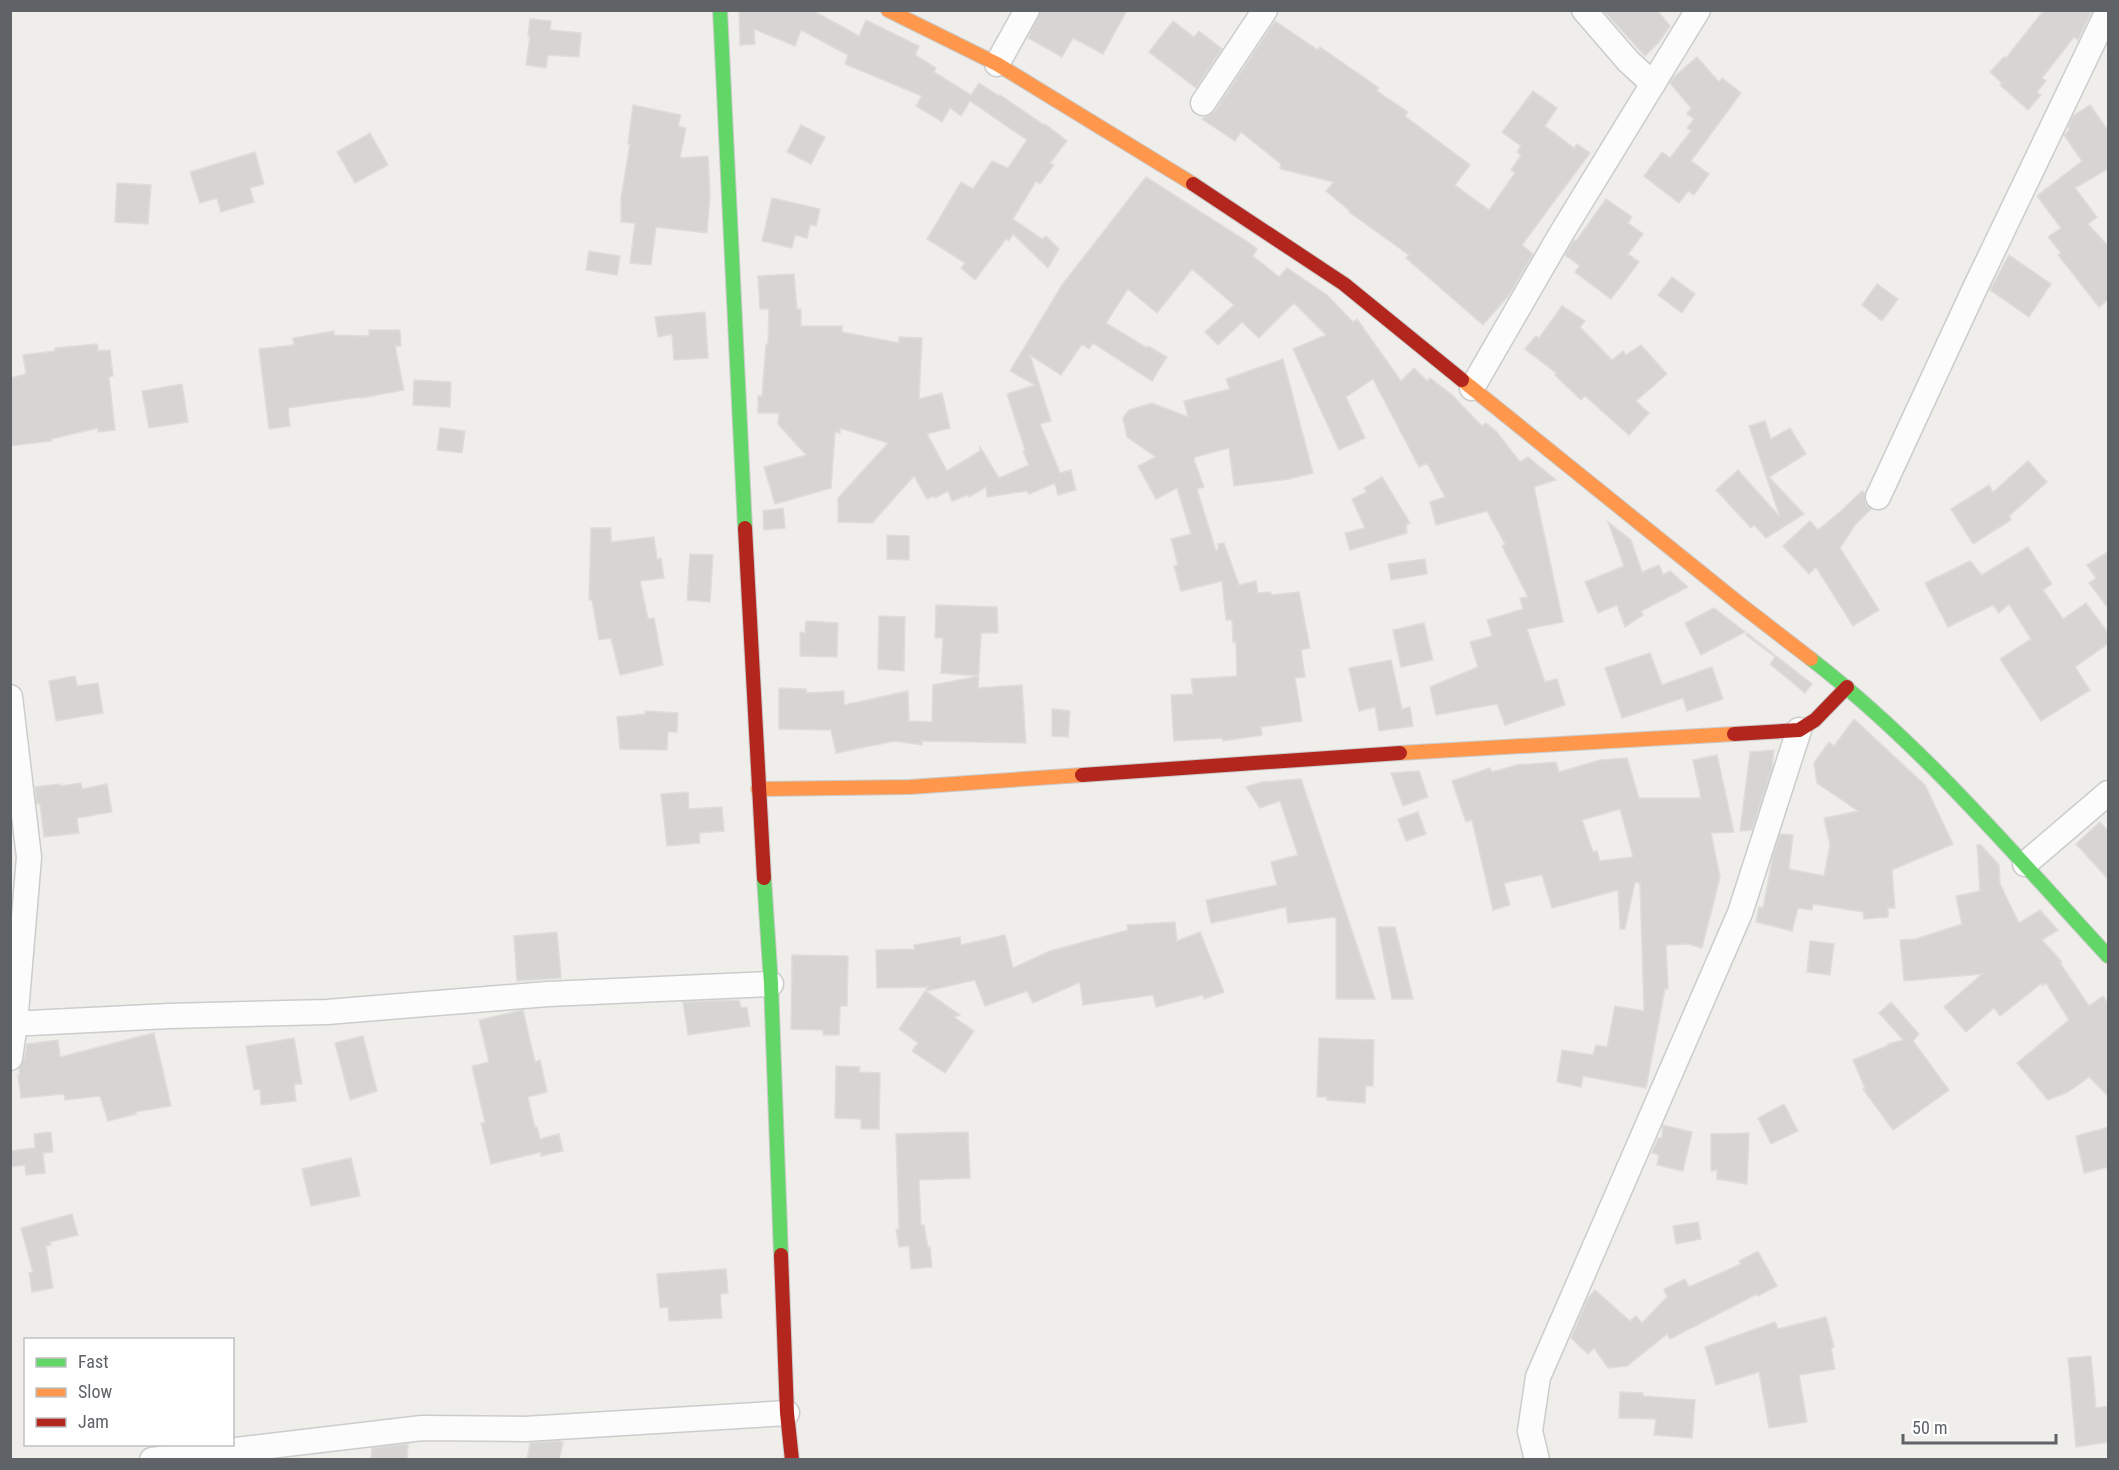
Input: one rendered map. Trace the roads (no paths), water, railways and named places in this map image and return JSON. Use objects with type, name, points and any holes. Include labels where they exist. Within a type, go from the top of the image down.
[{"type":"street","points":[[720,10],[758,789],[771,984],[787,1413],[792,1460]]},
{"type":"street","points":[[888,10],[997,64],[1219,200],[1344,284],[1741,605],[1847,687],[1941,774],[2109,956]]},
{"type":"street","points":[[997,64],[1027,10]]},
{"type":"street","points":[[1203,103],[1265,10]]},
{"type":"street","points":[[1584,10],[1628,61],[1653,84]]},
{"type":"street","points":[[1472,388],[1561,234],[1698,10]]},
{"type":"street","points":[[1878,497],[1975,288],[2109,11]]},
{"type":"street","points":[[758,789],[910,787],[1479,748],[1799,730],[1815,720],[1847,687]]},
{"type":"street","points":[[10,697],[28,857],[10,1058]]},
{"type":"street","points":[[1536,1460],[1530,1431],[1538,1377],[1740,914],[1799,730]]},
{"type":"street","points":[[2025,864],[2109,794]]},
{"type":"street","points":[[13,1024],[169,1016],[327,1012],[548,994],[771,984]]},
{"type":"street","points":[[152,1460],[422,1428],[525,1429],[787,1413]]}]
